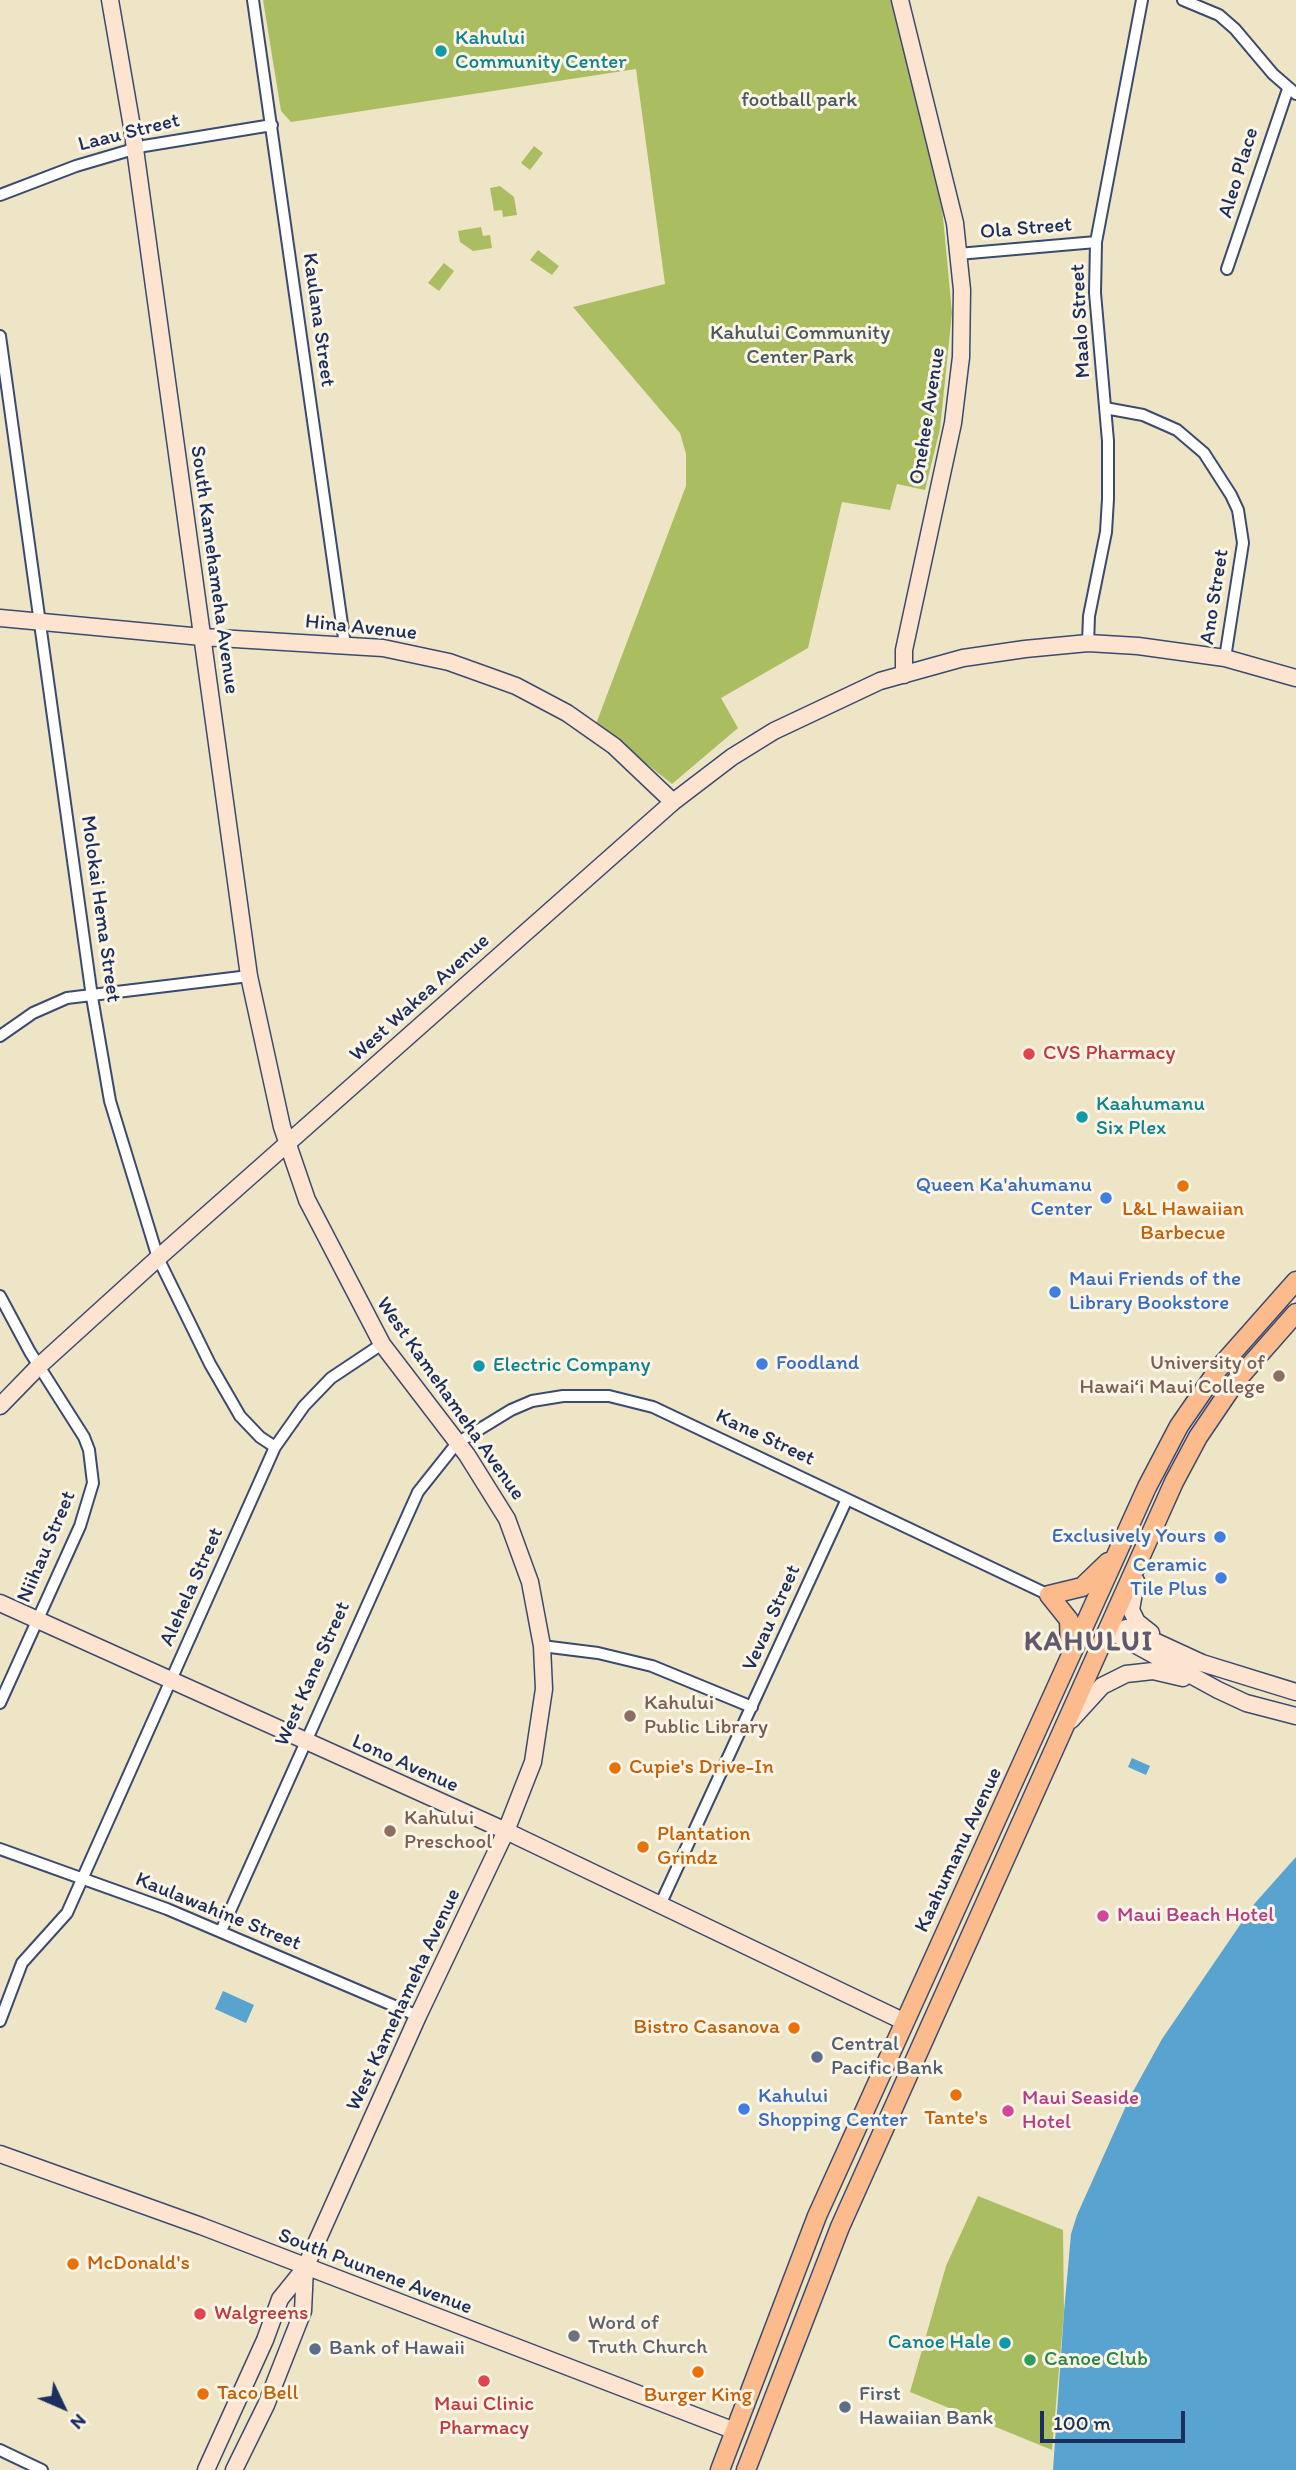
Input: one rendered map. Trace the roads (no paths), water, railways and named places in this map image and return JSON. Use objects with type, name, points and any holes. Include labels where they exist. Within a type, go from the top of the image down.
[{"type":"main road","name":"Kaahumanu Avenue","points":[[720,2470],[817,2216],[1117,1551],[1179,1426],[1219,1367],[1296,1281]]},
{"type":"main road","points":[[746,2470],[840,2227],[1168,1494],[1198,1437],[1236,1381],[1296,1312]]},
{"type":"main road","points":[[1049,1595],[1082,1587],[1117,1551]]},
{"type":"main road","points":[[1049,1595],[1110,1626]]},
{"type":"main road","points":[[1049,1595],[1069,1620],[1070,1658]]},
{"type":"main road","points":[[995,1824],[1017,1834]]},
{"type":"main road","points":[[905,2022],[927,2032]]},
{"type":"main road","points":[[817,2216],[840,2227]]},
{"type":"main road","points":[[735,2431],[757,2441]]},
{"type":"street","name":"South Kamehameha Avenue","points":[[110,0],[135,149],[250,976],[267,1070],[288,1143]]},
{"type":"street","name":"Kaulana Street","points":[[253,0],[345,645]]},
{"type":"street","name":"Onehee Avenue","points":[[900,0],[940,157],[958,254],[961,357],[955,410],[904,650],[904,675]]},
{"type":"street","name":"Maalo Street","points":[[1088,643],[1089,616],[1106,532],[1108,499],[1105,408],[1095,293],[1096,242],[1142,0]]},
{"type":"street","points":[[1183,0],[1219,15],[1292,91]]},
{"type":"street","name":"Aleo Place","points":[[1227,269],[1292,91]]},
{"type":"street","name":"Laau Street","points":[[0,195],[76,166],[135,149],[272,125]]},
{"type":"street","name":"Ola Street","points":[[958,254],[1096,242]]},
{"type":"street","name":"Molokai Hema Street","points":[[0,336],[36,601],[42,622],[92,997],[110,1101],[158,1258],[210,1364],[240,1416],[260,1437],[275,1447]]},
{"type":"street","name":"Ano Street","points":[[1105,408],[1143,415],[1177,430],[1204,453],[1228,487],[1238,510],[1243,543],[1225,658]]},
{"type":"street","name":"Hina Avenue","points":[[0,618],[202,638],[383,648],[449,662],[516,686],[567,713],[614,746],[673,802]]},
{"type":"street","name":"West Wakea Avenue","points":[[0,1406],[38,1366],[158,1258],[673,802],[732,757],[786,725],[832,702],[904,675],[963,658],[1088,643],[1138,646],[1225,658],[1296,678]]},
{"type":"street","points":[[0,1036],[45,1007],[67,998],[250,976]]},
{"type":"street","name":"West Kamehameha Avenue","points":[[288,1143],[307,1200],[382,1344],[457,1443],[507,1519],[530,1583],[542,1646],[544,1689],[541,1728],[528,1775],[506,1831],[418,2016],[304,2268]]},
{"type":"street","name":"Niihau Street","points":[[0,1296],[38,1366],[84,1437],[89,1450],[93,1483],[80,1526],[0,1703]]},
{"type":"street","name":"Alehela Street","points":[[0,2021],[22,1963],[58,1925],[82,1879],[275,1447],[304,1406],[331,1378],[382,1344]]},
{"type":"street","name":"Kane Street","points":[[457,1443],[532,1401],[563,1396],[609,1396],[636,1402],[668,1414],[1049,1595]]},
{"type":"street","name":"West Kane Street","points":[[221,1931],[407,1513],[431,1472],[457,1443]]},
{"type":"street","name":"Vevau Street","points":[[660,1905],[847,1499]]},
{"type":"street","points":[[1137,1566],[1130,1601],[1132,1614],[1140,1625],[1179,1652]]},
{"type":"street","name":"Lono Avenue","points":[[0,1603],[37,1622],[506,1831],[905,2022]]},
{"type":"street","points":[[1296,1692],[1250,1681],[1126,1628],[1110,1626],[1112,1632],[1218,1690],[1246,1703],[1296,1716]]},
{"type":"street","points":[[542,1646],[598,1653],[652,1666],[752,1707]]},
{"type":"street","points":[[1062,1734],[1091,1695],[1126,1674],[1167,1672],[1218,1690]]},
{"type":"street","name":"Kaulawahine Street","points":[[0,1849],[221,1931],[376,2001],[418,2016]]},
{"type":"street","name":"South Puunene Avenue","points":[[0,2154],[735,2431]]},
{"type":"street","points":[[206,2470],[265,2340],[280,2299],[304,2268]]},
{"type":"street","points":[[234,2470],[266,2405],[303,2311],[304,2268]]},
{"type":"street","points":[[0,2450],[41,2470]]},
{"type":"water","points":[[1132,1758],[1150,1766],[1146,1775],[1128,1767]]},
{"type":"water","points":[[1296,1857],[1296,2470],[1053,2470],[1071,2234],[1077,2215],[1130,2097],[1162,2039],[1255,1903]]},
{"type":"water","points":[[223,1991],[254,2005],[246,2023],[215,2009]]},
{"type":"place","name":"Kahului Community Center","points":[[441,51]]},
{"type":"place","name":"CVS Pharmacy","points":[[1029,1054]]},
{"type":"place","name":"Kaahumanu Six Plex","points":[[1082,1117]]},
{"type":"place","name":"L&L Hawaiian Barbecue","points":[[1183,1186]]},
{"type":"place","name":"Queen Ka'ahumanu Center","points":[[1106,1198]]},
{"type":"place","name":"Maui Friends of the Library Bookstore","points":[[1055,1292]]},
{"type":"place","name":"Foodland","points":[[762,1364]]},
{"type":"place","name":"Electric Company","points":[[479,1366]]},
{"type":"place","name":"University of Hawai‘i Maui College","points":[[1279,1376]]},
{"type":"place","name":"Exclusively Yours","points":[[1220,1537]]},
{"type":"place","name":"Ceramic Tile Plus","points":[[1221,1578]]},
{"type":"place","name":"Kahului Public Library","points":[[630,1716]]},
{"type":"place","name":"Cupie's Drive-In","points":[[615,1768]]},
{"type":"place","name":"Kahului Preschool","points":[[390,1831]]},
{"type":"place","name":"Plantation Grindz","points":[[643,1847]]},
{"type":"place","name":"Maui Beach Hotel","points":[[1103,1916]]},
{"type":"place","name":"Bistro Casanova","points":[[794,2028]]},
{"type":"place","name":"Central Pacific Bank","points":[[817,2057]]},
{"type":"place","name":"Tante's","points":[[956,2095]]},
{"type":"place","name":"Kahului Shopping Center","points":[[744,2109]]},
{"type":"place","name":"Maui Seaside Hotel","points":[[1008,2111]]},
{"type":"place","name":"McDonald's","points":[[73,2264]]},
{"type":"place","name":"Walgreens","points":[[200,2314]]},
{"type":"place","name":"Word of Truth Church","points":[[574,2336]]},
{"type":"place","name":"Canoe Hale","points":[[1005,2343]]},
{"type":"place","name":"Bank of Hawaii","points":[[315,2349]]},
{"type":"place","name":"Canoe Club","points":[[1030,2360]]},
{"type":"place","name":"Burger King","points":[[698,2372]]},
{"type":"place","name":"Maui Clinic Pharmacy","points":[[484,2381]]},
{"type":"place","name":"Taco Bell","points":[[203,2394]]},
{"type":"place","name":"First Hawaiian Bank","points":[[845,2407]]},
{"type":"district","name":"KAHULUI","points":[[1089,1643]]},
{"type":"park label","name":"football park","points":[[799,101]]},
{"type":"park label","name":"Kahului Community Center Park","points":[[800,346]]}]
